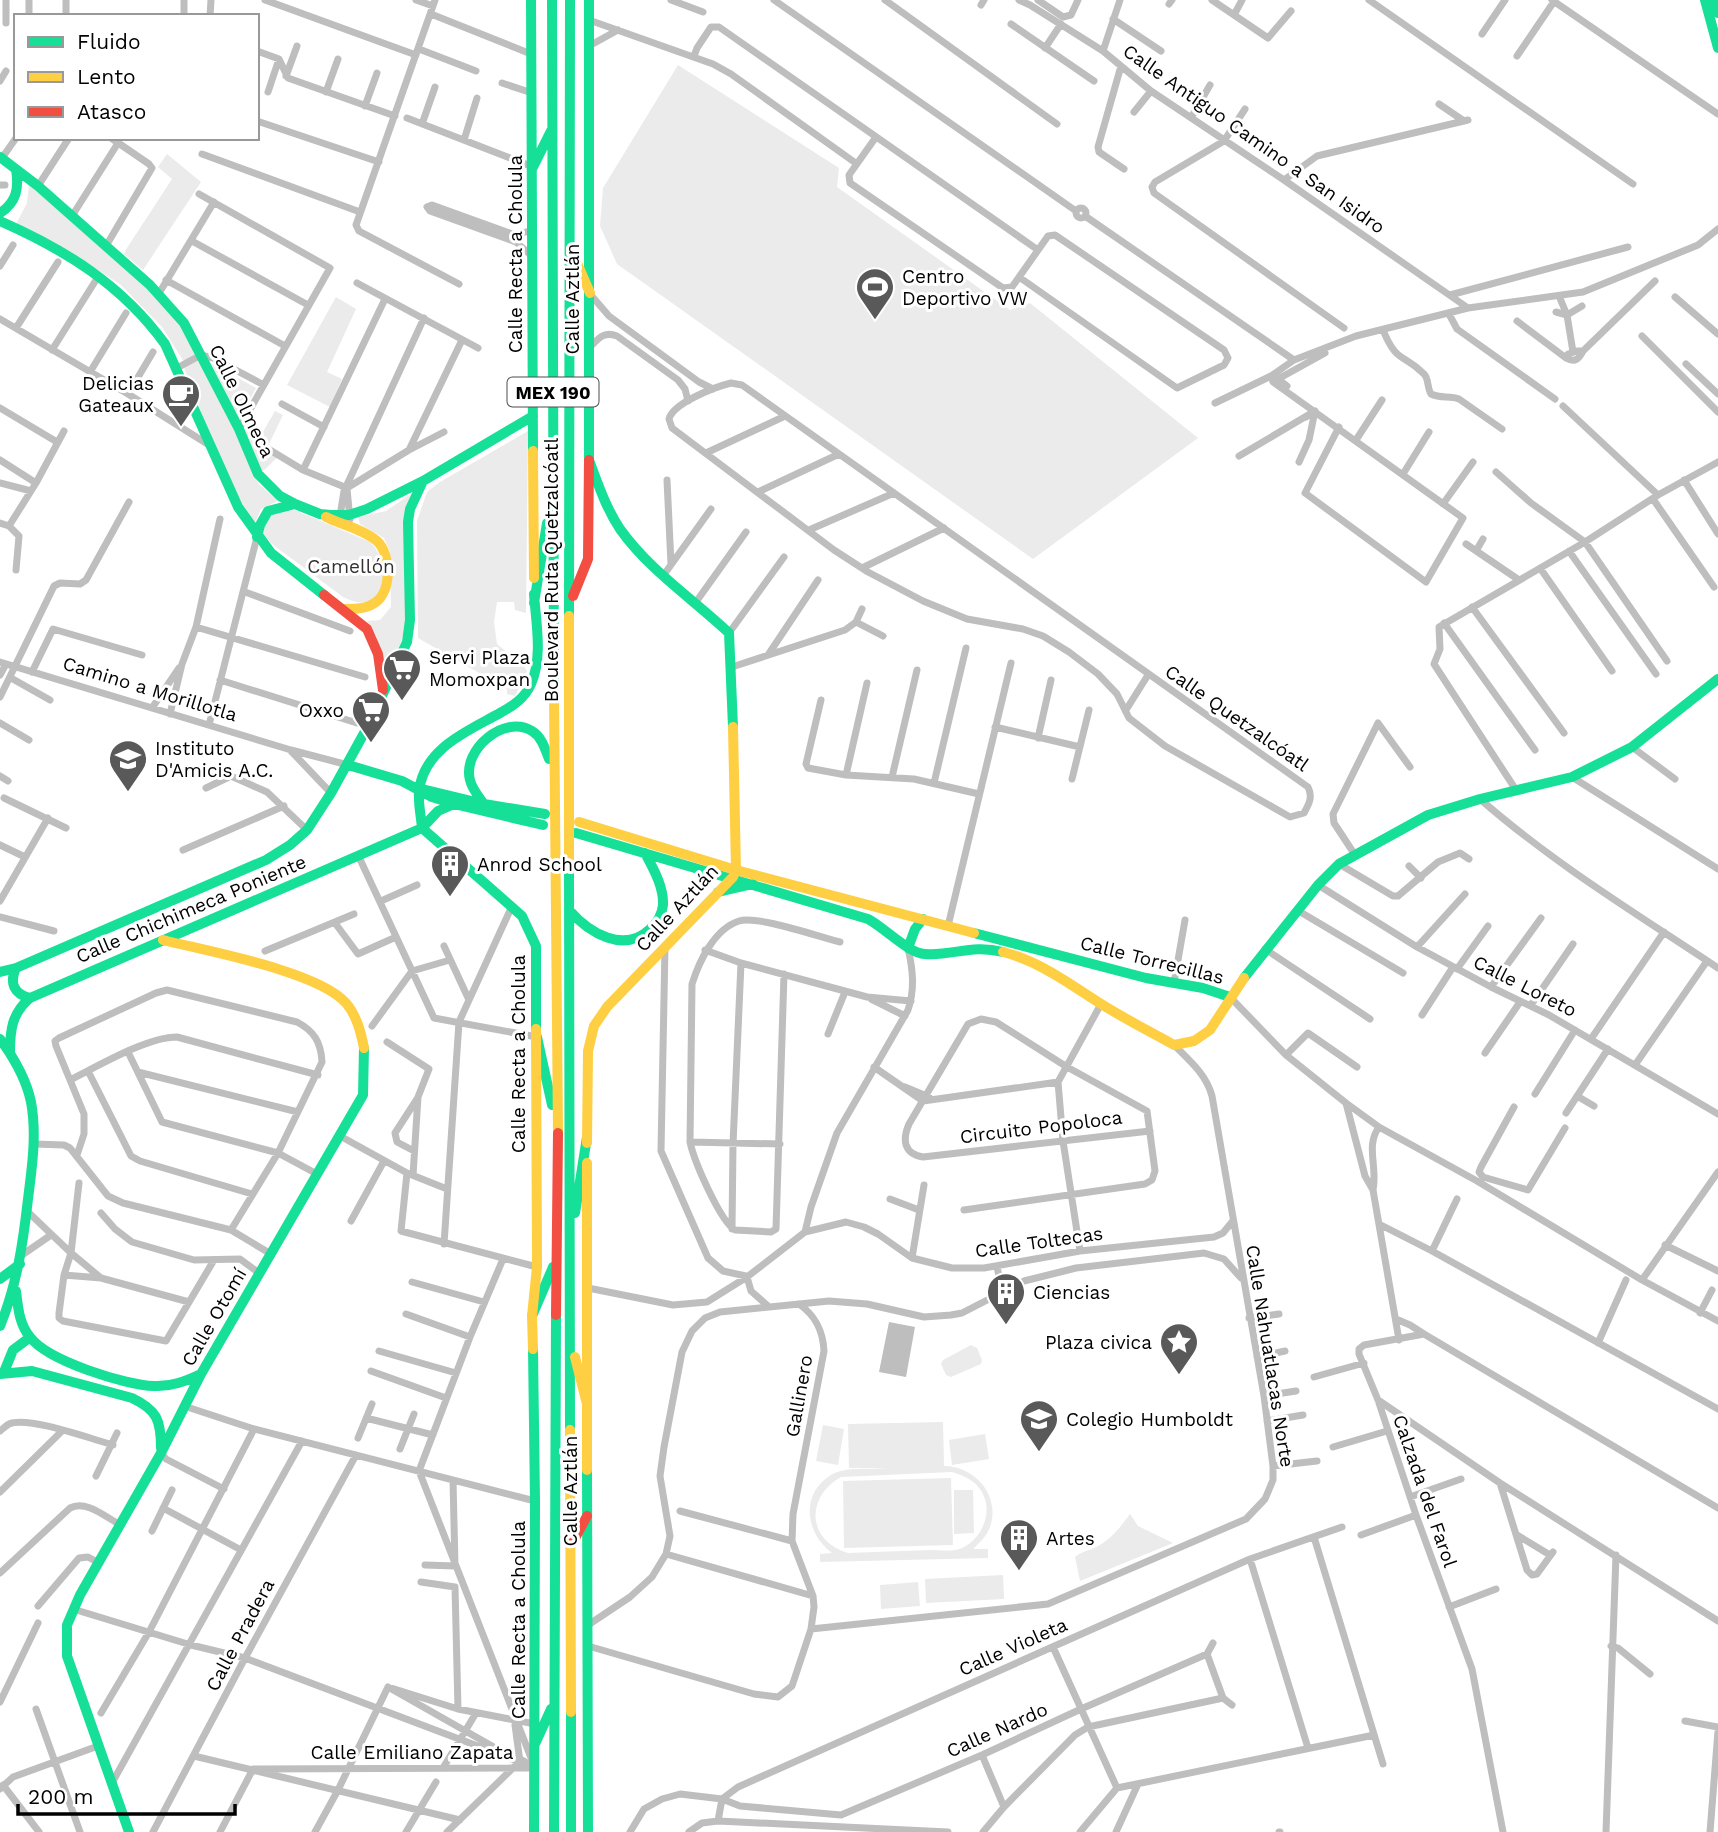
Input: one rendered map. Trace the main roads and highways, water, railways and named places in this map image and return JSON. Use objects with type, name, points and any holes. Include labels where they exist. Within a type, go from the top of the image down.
[{"type":"main road","name":"Calle Recta a Cholula","points":[[531,0],[536,664],[531,684],[519,702],[444,746],[426,767],[419,788],[422,828],[522,916],[536,946],[537,1267],[532,1316],[535,1501],[534,1832]]},
{"type":"main road","name":"Calle Recta a Cholula","points":[[552,0],[554,784],[558,1128],[554,1832]]},
{"type":"main road","name":"Boulevard Ruta Quetzalcóatl","points":[[569,910],[570,0]]},
{"type":"main road","name":"Calle Aztlán","points":[[588,1832],[588,1051],[594,1026],[607,1007],[734,873],[732,667],[729,633],[663,576],[621,530],[607,507],[589,460],[589,0]]},
{"type":"main road","points":[[1705,0],[1718,48]]},
{"type":"main road","points":[[1714,0],[1718,13]]},
{"type":"main road","points":[[533,167],[552,128]]},
{"type":"main road","name":"Calle Olmeca","points":[[1,157],[106,246],[184,323],[239,429],[258,474],[279,496],[295,504],[320,514],[342,518],[367,509],[423,481],[533,416]]},
{"type":"main road","points":[[0,213],[9,208],[17,197],[16,169]]},
{"type":"main road","points":[[0,221],[63,252],[120,290],[153,325],[177,368],[238,507],[271,553],[367,629],[378,654],[383,690]]},
{"type":"main road","points":[[568,242],[590,293]]},
{"type":"main road","points":[[570,603],[588,559],[589,460]]},
{"type":"main road","name":"Calle Chichimeca Poniente","points":[[0,972],[16,968],[265,860],[290,845],[307,830],[348,765],[407,642],[410,620],[408,522],[414,498],[423,481]]},
{"type":"main road","points":[[534,603],[553,485]]},
{"type":"main road","points":[[257,537],[268,511],[295,504]]},
{"type":"main road","points":[[342,518],[354,530],[381,545],[387,565],[387,583],[379,601],[363,609],[344,609]]},
{"type":"main road","points":[[923,919],[915,929],[908,948],[924,954],[984,947],[1019,956],[1053,973],[1174,1045],[1194,1041],[1210,1030],[1265,949],[1339,864],[1427,815],[1572,777],[1632,747],[1718,679]]},
{"type":"main road","points":[[484,804],[470,781],[469,767],[477,748],[486,738],[501,729],[523,728],[539,734],[546,745],[554,784]]},
{"type":"main road","name":"Camino a Morillotla","points":[[348,765],[419,788]]},
{"type":"main road","points":[[402,781],[426,767]]},
{"type":"main road","points":[[419,788],[484,804],[544,820],[454,804],[432,797],[419,788]]},
{"type":"main road","name":"Calle Chichimeca Poniente","points":[[30,998],[422,828],[438,811],[454,804]]},
{"type":"main road","name":"Calle Torrecillas","points":[[908,948],[883,927],[868,919],[753,884],[734,873],[577,828],[645,853],[734,873],[923,919],[1146,978],[1203,988],[1230,997]]},
{"type":"main road","points":[[569,910],[589,930],[604,938],[629,941],[643,937],[656,924],[663,907],[655,870],[645,853]]},
{"type":"main road","points":[[718,892],[753,884]]},
{"type":"main road","points":[[569,910],[571,1832]]},
{"type":"main road","points":[[957,951],[961,938],[960,929]]},
{"type":"main road","name":"Calle Otomí","points":[[129,1832],[67,1656],[67,1625],[73,1609],[201,1374],[363,1094],[366,1074],[365,1053],[360,1034],[346,1003],[331,990],[305,978],[163,940]]},
{"type":"main road","points":[[16,968],[11,983],[15,991],[30,998]]},
{"type":"main road","points":[[10,1052],[10,1025],[19,1006],[30,998]]},
{"type":"main road","points":[[537,1037],[558,1128]]},
{"type":"main road","points":[[0,1039],[10,1052],[26,1084],[31,1103],[34,1143],[21,1260],[16,1286],[0,1326]]},
{"type":"main road","points":[[569,1251],[587,1138]]},
{"type":"main road","points":[[0,1279],[21,1260]]},
{"type":"main road","points":[[532,1316],[556,1260]]},
{"type":"main road","points":[[16,1286],[19,1318],[29,1338],[35,1346],[59,1360],[139,1384],[164,1386],[201,1374]]},
{"type":"main road","points":[[570,1335],[587,1404]]},
{"type":"main road","points":[[29,1338],[13,1350],[2,1373],[32,1371],[145,1403],[153,1410],[161,1429],[160,1453]]},
{"type":"main road","points":[[571,1546],[587,1516]]},
{"type":"main road","points":[[533,1748],[554,1702]]},
{"type":"place","name":"Centro Deportivo VW","points":[[875,321]]},
{"type":"place","name":"Delicias Gateaux","points":[[181,428]]},
{"type":"place","name":"Servi Plaza Momoxpan","points":[[402,702]]},
{"type":"place","name":"Oxxo","points":[[371,744]]},
{"type":"place","name":"Instituto D'Amicis A.C.","points":[[128,793]]},
{"type":"place","name":"Anrod School","points":[[450,898]]},
{"type":"place","name":"Ciencias","points":[[1006,1326]]},
{"type":"place","name":"Plaza civica","points":[[1179,1376]]},
{"type":"place","name":"Colegio Humboldt","points":[[1039,1453]]},
{"type":"place","name":"Artes","points":[[1019,1572]]},
{"type":"park label","name":"Camellón","points":[[351,566]]}]
